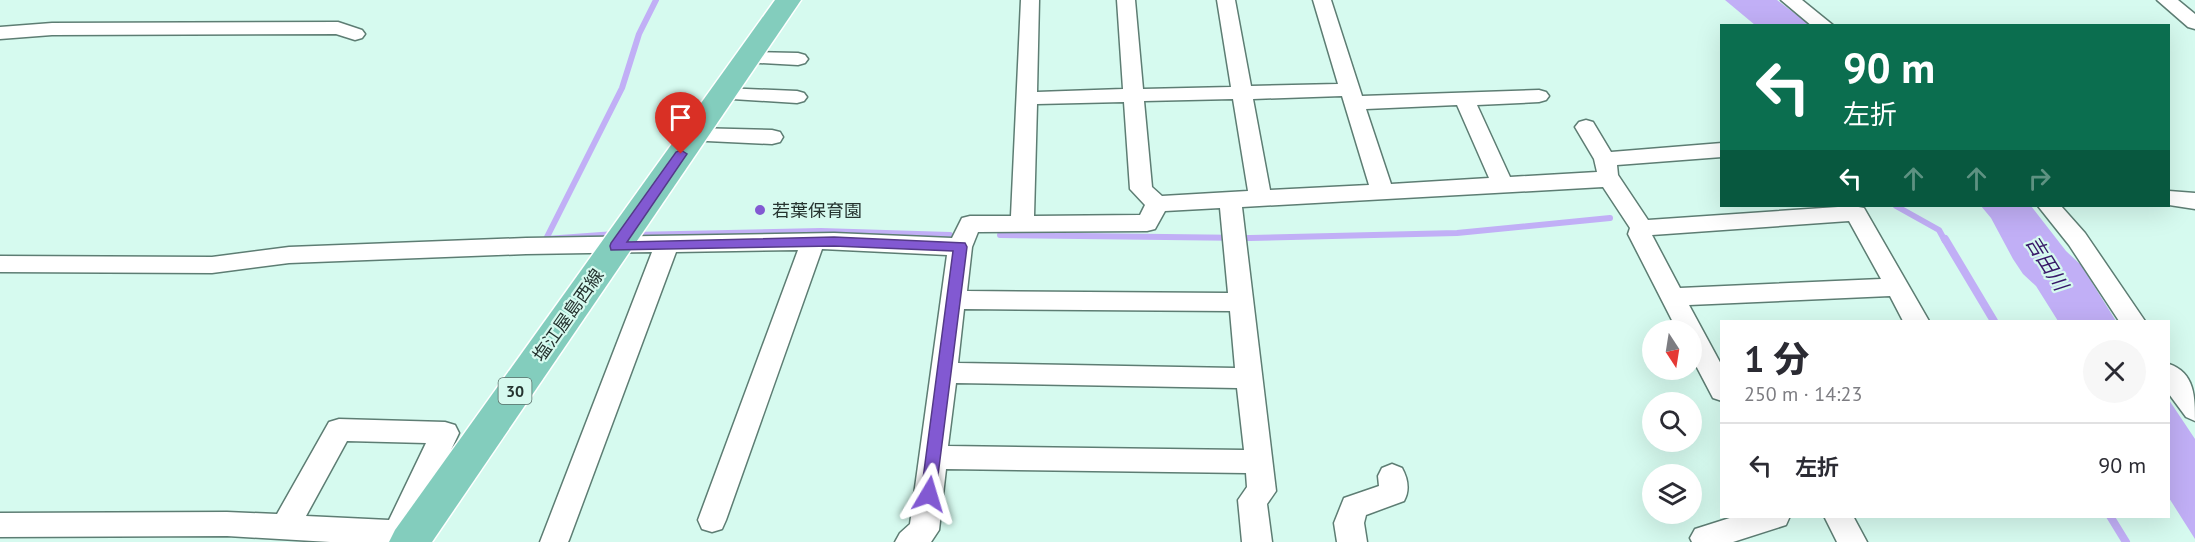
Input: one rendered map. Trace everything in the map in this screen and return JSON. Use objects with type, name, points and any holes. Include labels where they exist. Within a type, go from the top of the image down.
[{"type":"main road","name":"塩江屋島西線","points":[[407,537],[621,239],[788,0]]},
{"type":"street","points":[[1022,224],[1030,0]]},
{"type":"street","points":[[1126,0],[1141,189],[1157,204],[1503,185],[1720,150]]},
{"type":"street","points":[[1226,0],[1260,198]]},
{"type":"street","points":[[1322,0],[1382,192]]},
{"type":"street","points":[[1790,0],[1822,24]]},
{"type":"street","points":[[2166,0],[2195,23]]},
{"type":"street","points":[[0,33],[52,29],[339,28],[355,34]]},
{"type":"street","points":[[748,58],[798,59]]},
{"type":"street","points":[[1026,98],[1242,92],[1464,99],[1539,96]]},
{"type":"street","points":[[723,94],[797,97]]},
{"type":"street","points":[[1464,99],[1503,185]]},
{"type":"street","points":[[1586,127],[1607,169],[1642,228],[1640,234],[1685,320]]},
{"type":"street","points":[[694,135],[771,137]]},
{"type":"street","points":[[2170,198],[2195,201]]},
{"type":"street","points":[[1230,200],[1262,491],[1252,500],[1257,542]]},
{"type":"street","points":[[916,540],[924,530],[960,247],[970,224],[1147,223],[1157,204]]},
{"type":"street","points":[[2050,207],[2077,239],[2131,320]]},
{"type":"street","points":[[1642,228],[1854,209],[1915,320]]},
{"type":"street","points":[[0,264],[212,265],[289,255],[526,246],[621,239],[667,245],[813,242],[960,247]]},
{"type":"street","points":[[712,520],[813,242]]},
{"type":"street","points":[[554,540],[667,245]]},
{"type":"street","points":[[1673,297],[1897,288]]},
{"type":"street","points":[[954,300],[1241,302]]},
{"type":"street","points":[[1702,351],[1719,380]]},
{"type":"street","points":[[944,373],[1249,378]]},
{"type":"street","points":[[2170,375],[2195,410]]},
{"type":"street","points":[[0,525],[227,524],[407,537],[445,433],[339,430],[285,527]]},
{"type":"street","points":[[934,457],[1258,462]]},
{"type":"street","points":[[1353,542],[1349,523],[1354,507],[1394,493],[1392,476]]},
{"type":"street","points":[[1707,542],[1705,538],[1770,518]]},
{"type":"street","points":[[1839,518],[1852,542]]},
{"type":"water","points":[[1725,0],[1777,0],[1809,24],[1754,24]]},
{"type":"water","name":"吉田川","points":[[1982,207],[2032,207],[2066,251],[2081,265],[2115,320],[2057,320],[2036,286],[2023,274],[2013,259],[1991,218]]},
{"type":"water","points":[[2170,402],[2195,439],[2195,539],[2170,500]]},
{"type":"waterway","points":[[615,234],[546,239],[622,88],[639,34],[656,0]]},
{"type":"waterway","points":[[1898,207],[1939,230],[1945,241]]},
{"type":"waterway","points":[[1000,235],[1250,238],[1457,233],[1610,218]]},
{"type":"waterway","points":[[632,235],[821,231],[950,235]]},
{"type":"waterway","points":[[1945,239],[1993,320]]},
{"type":"waterway","points":[[2111,518],[2126,542]]},
{"type":"place","name":"若葉保育園","points":[[760,210]]},
{"type":"route","points":[[681,154],[616,246],[834,242],[960,247],[929,494]]}]
